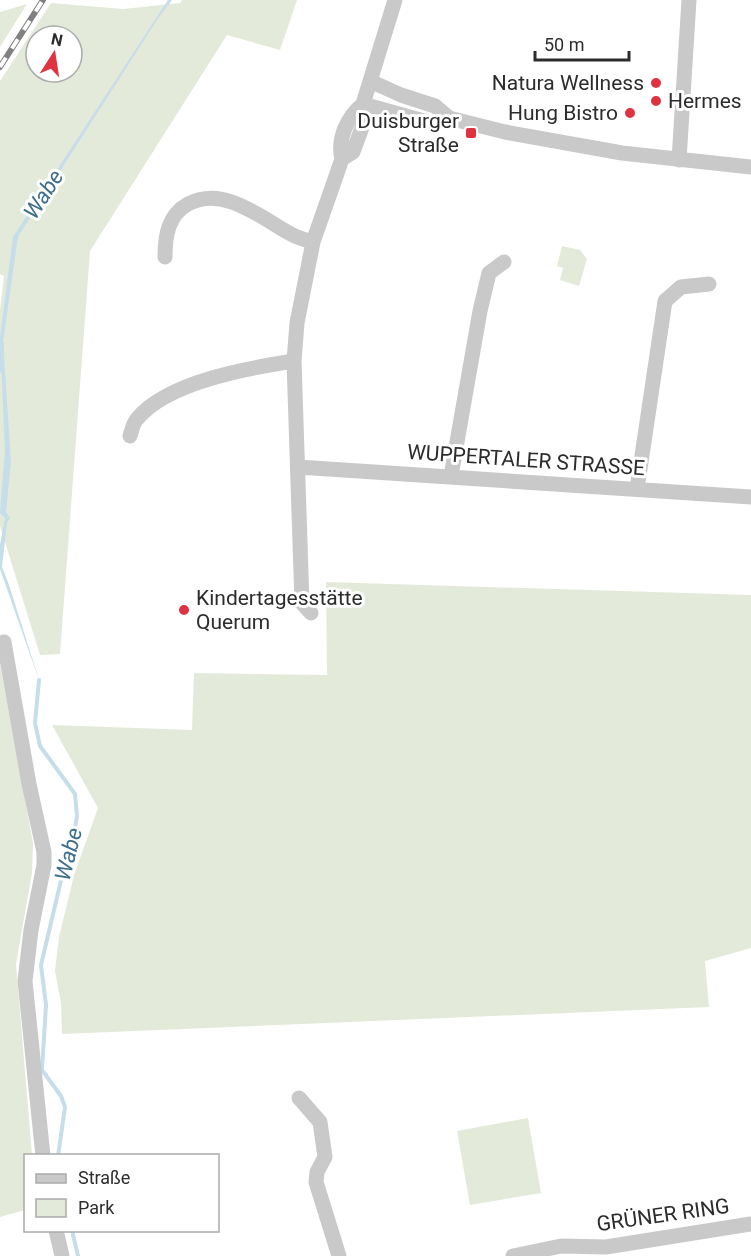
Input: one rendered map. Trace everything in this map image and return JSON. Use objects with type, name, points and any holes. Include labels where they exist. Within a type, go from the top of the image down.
[{"type":"street","points":[[311,613],[302,603],[294,361],[297,324],[313,242],[342,159],[339,147],[352,113],[363,104],[395,0]]},
{"type":"street","points":[[680,160],[689,0]]},
{"type":"street","points":[[370,81],[401,95],[435,106],[449,118],[561,143],[751,168]]},
{"type":"street","points":[[363,104],[431,123],[449,118]]},
{"type":"street","points":[[165,257],[165,240],[175,214],[193,201],[205,199],[220,199],[236,203],[294,236],[313,242]]},
{"type":"street","points":[[451,476],[489,273],[504,262]]},
{"type":"street","points":[[637,489],[665,301],[681,287],[709,285]]},
{"type":"street","points":[[130,436],[135,420],[168,395],[219,376],[254,367],[294,361]]},
{"type":"street","name":"WUPPERTALER STRASSE","points":[[298,467],[751,496]]},
{"type":"street","points":[[4,642],[28,784],[44,852],[44,865],[31,930],[25,981],[43,1154]]},
{"type":"street","points":[[299,1098],[320,1122],[325,1157],[317,1172],[316,1182],[339,1256]]},
{"type":"street","name":"GRÜNER RING","points":[[513,1256],[561,1246],[581,1251],[751,1224]]},
{"type":"street","points":[[56,1232],[62,1256]]},
{"type":"green space","points":[[182,0],[297,0],[280,50],[227,35],[90,251],[60,654],[40,655],[0,526],[0,310],[4,276],[0,274],[0,81],[24,44],[24,84],[84,84],[84,24],[37,24],[51,3],[123,9],[180,3]]},
{"type":"green space","points":[[27,4],[0,47],[0,12]]},
{"type":"green space","points":[[562,246],[580,250],[587,259],[579,286],[560,280],[563,268],[557,266]]},
{"type":"green space","points":[[326,582],[751,595],[751,948],[705,961],[709,1007],[62,1034],[61,1003],[55,971],[59,937],[74,875],[98,808],[52,725],[192,730],[194,673],[327,675]]},
{"type":"green space","points":[[0,664],[33,843],[32,873],[16,964],[32,1154],[24,1154],[24,1210],[0,1217]]},
{"type":"green space","points":[[528,1118],[541,1193],[470,1205],[457,1131]]},
{"type":"water","points":[[168,0],[172,0],[19,235],[17,243],[3,342],[11,462],[6,512],[10,518],[7,523],[2,567],[40,683],[0,569],[0,545],[5,518],[0,513],[5,451],[0,337],[13,237]]},
{"type":"waterway","name":"Wabe","points":[[2,343],[2,371]]},
{"type":"waterway","name":"Wabe","points":[[39,680],[35,723],[40,746],[75,794],[77,816],[71,851],[63,872],[41,965],[46,1005],[42,1070],[61,1096],[65,1107],[58,1154]]},
{"type":"waterway","name":"Wabe","points":[[72,1232],[78,1256]]},
{"type":"railway","points":[[0,67],[43,0]]},
{"type":"place","name":"Natura Wellness","points":[[656,83]]},
{"type":"place","name":"Hermes","points":[[656,101]]},
{"type":"place","name":"Hung Bistro","points":[[630,113]]},
{"type":"place","name":"Duisburger Straße","points":[[471,133]]},
{"type":"place","name":"Kindertagesstätte Querum","points":[[184,610]]}]
